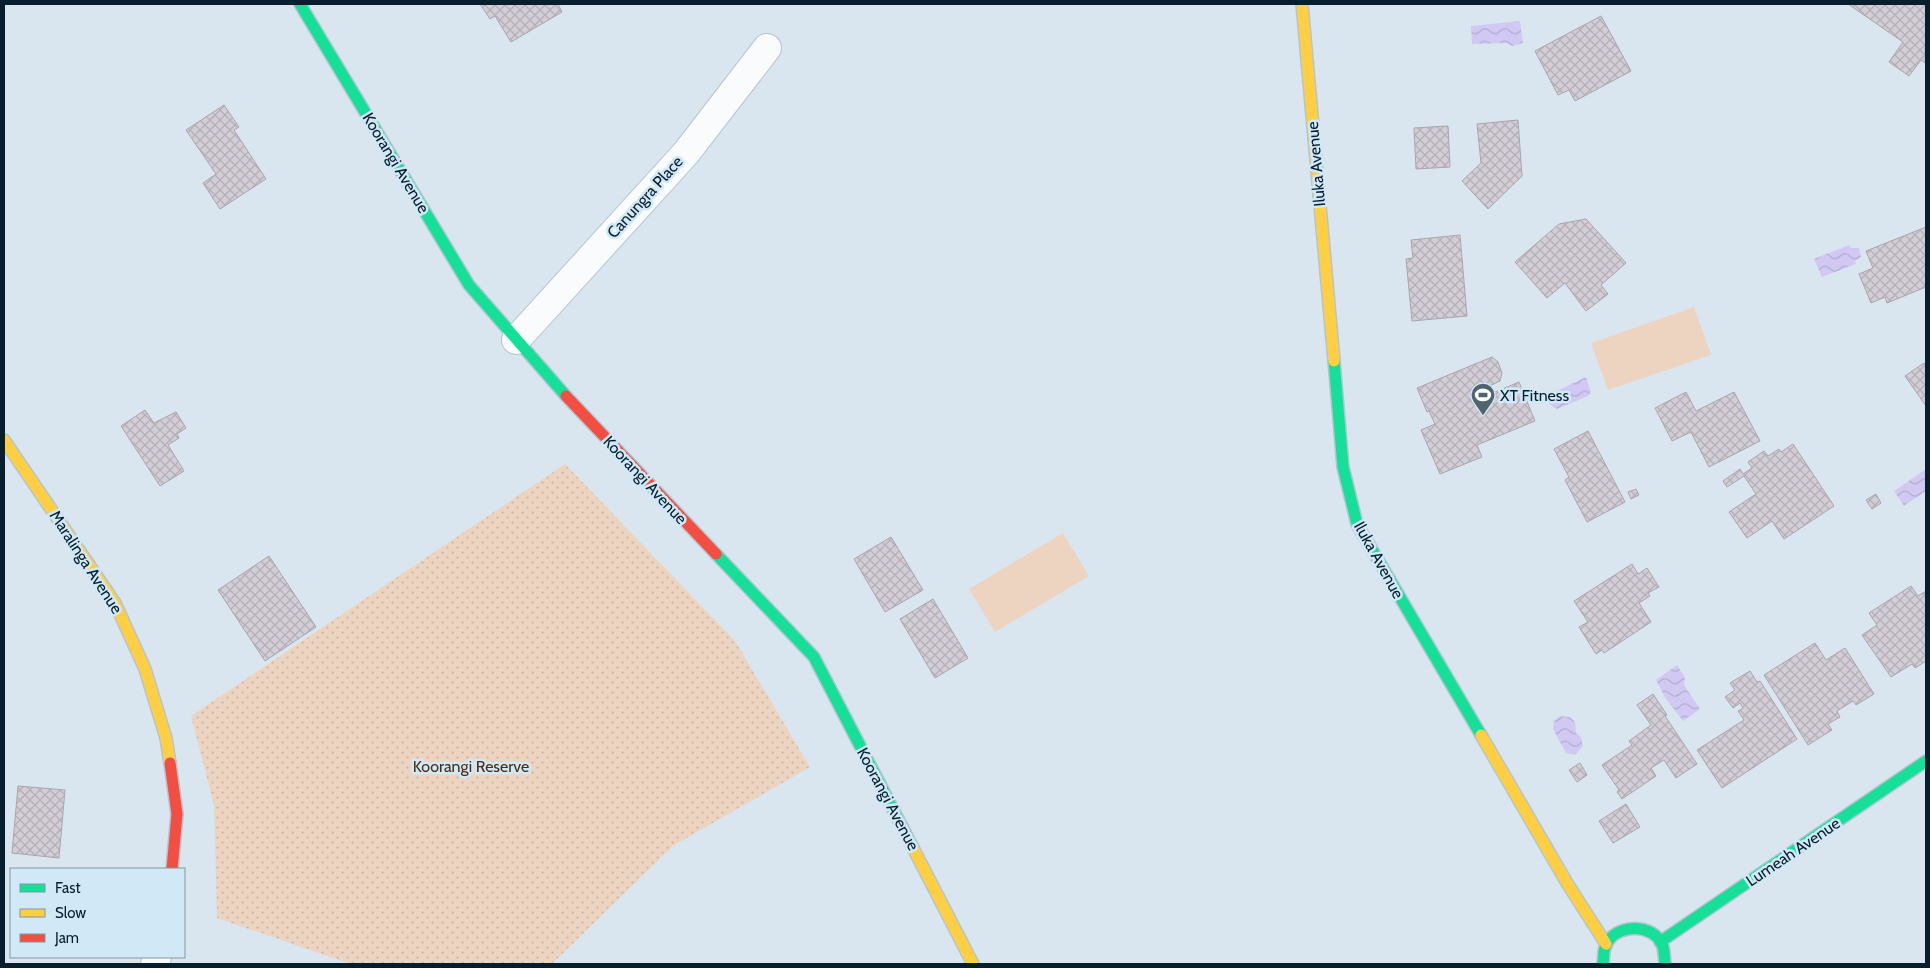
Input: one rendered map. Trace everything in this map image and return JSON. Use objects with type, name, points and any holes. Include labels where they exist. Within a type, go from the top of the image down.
[{"type":"street","name":"Koorangi Avenue","points":[[300,4],[469,285],[549,378],[814,657],[973,964]]},
{"type":"street","name":"Iluka Avenue","points":[[1302,4],[1343,467],[1357,524],[1567,883],[1606,944]]},
{"type":"street","name":"Canungra Place","points":[[516,340],[686,153],[766,48]]},
{"type":"street","name":"Maralinga Avenue","points":[[4,440],[115,603],[145,669],[166,738],[177,814],[172,868]]},
{"type":"street","name":"Lumeah Avenue","points":[[1660,942],[1926,761]]},
{"type":"street","points":[[1603,964],[1606,944],[1619,931],[1637,928],[1654,935],[1660,942],[1664,951],[1665,964]]},
{"type":"green space","points":[[1694,307],[1711,355],[1608,390],[1591,343]]},
{"type":"green space","name":"Koorangi Reserve","points":[[565,464],[735,641],[810,767],[673,846],[552,964],[351,964],[217,918],[214,805],[191,716]]},
{"type":"green space","points":[[1063,533],[1089,576],[995,632],[969,589]]},
{"type":"water","points":[[1520,21],[1523,43],[1512,46],[1507,43],[1472,44],[1471,26]]},
{"type":"water","points":[[1849,245],[1851,248],[1859,248],[1861,257],[1855,261],[1856,264],[1822,277],[1814,259]]},
{"type":"water","points":[[1586,377],[1591,392],[1588,396],[1557,409],[1550,404],[1548,395]]},
{"type":"water","points":[[1926,469],[1926,491],[1904,506],[1894,491]]},
{"type":"water","points":[[1677,665],[1685,678],[1684,685],[1700,709],[1683,721],[1666,699],[1656,680]]},
{"type":"water","points":[[1560,716],[1570,717],[1575,722],[1576,733],[1581,737],[1583,746],[1575,755],[1566,753],[1553,729],[1554,721]]},
{"type":"building","points":[[480,4],[558,4],[562,12],[511,42],[495,16],[490,19]]},
{"type":"building","points":[[1848,4],[1926,4],[1925,63],[1921,60],[1909,76],[1889,62],[1903,42]]},
{"type":"building","points":[[1601,16],[1631,71],[1575,101],[1569,90],[1558,95],[1535,51]]},
{"type":"building","points":[[224,105],[239,127],[234,130],[266,179],[220,209],[203,183],[216,174],[186,130]]},
{"type":"building","points":[[1518,120],[1522,176],[1488,209],[1462,181],[1481,163],[1477,124]]},
{"type":"building","points":[[1448,126],[1450,167],[1416,169],[1414,128]]},
{"type":"building","points":[[1586,219],[1626,263],[1601,285],[1608,294],[1586,311],[1565,283],[1547,298],[1515,262],[1559,224]]},
{"type":"building","points":[[1926,227],[1926,287],[1887,303],[1885,297],[1871,303],[1859,274],[1873,268],[1866,251]]},
{"type":"building","points":[[1460,235],[1467,316],[1412,321],[1406,259],[1413,258],[1411,240]]},
{"type":"building","name":"XT Fitness","points":[[1492,357],[1498,362],[1502,373],[1500,381],[1485,388],[1488,395],[1519,382],[1535,421],[1477,445],[1482,457],[1440,474],[1421,430],[1435,424],[1429,411],[1427,412],[1417,388]]},
{"type":"building","points":[[1924,363],[1926,366],[1926,406],[1905,376]]},
{"type":"building","points":[[1686,392],[1696,411],[1734,392],[1760,441],[1709,467],[1691,432],[1672,441],[1655,408]]},
{"type":"building","points":[[145,410],[154,423],[176,412],[186,428],[177,434],[179,438],[168,445],[184,471],[160,486],[121,426]]},
{"type":"building","points":[[1588,431],[1625,502],[1587,522],[1565,480],[1569,477],[1554,449]]},
{"type":"building","points":[[1793,444],[1834,506],[1784,539],[1772,521],[1747,538],[1729,512],[1756,494],[1744,476],[1727,487],[1723,481],[1740,469],[1743,474],[1752,468],[1748,462],[1764,451],[1768,456],[1779,449],[1781,452]]},
{"type":"building","points":[[1636,489],[1639,495],[1631,499],[1628,492]]},
{"type":"building","points":[[1876,494],[1881,503],[1872,509],[1866,500]]},
{"type":"building","points":[[891,537],[923,590],[885,612],[854,559]]},
{"type":"building","points":[[269,556],[316,627],[265,661],[218,590]]},
{"type":"building","points":[[1632,564],[1638,574],[1647,568],[1659,587],[1648,593],[1650,596],[1639,603],[1651,622],[1604,653],[1602,650],[1596,654],[1579,627],[1588,622],[1574,601]]},
{"type":"building","points":[[1911,586],[1918,596],[1926,591],[1926,661],[1915,668],[1912,664],[1891,677],[1862,635],[1877,625],[1869,613]]},
{"type":"building","points":[[933,599],[968,658],[935,678],[900,619]]},
{"type":"building","points":[[1815,643],[1826,660],[1845,648],[1874,694],[1856,705],[1853,701],[1837,711],[1840,717],[1828,724],[1832,730],[1808,745],[1764,675]]},
{"type":"building","points":[[1750,671],[1757,682],[1760,681],[1797,739],[1722,788],[1697,750],[1744,720],[1738,711],[1743,708],[1740,703],[1733,708],[1725,697],[1735,690],[1730,683]]},
{"type":"building","points":[[1653,694],[1667,715],[1665,716],[1697,764],[1676,778],[1664,760],[1651,768],[1656,776],[1622,799],[1617,792],[1619,790],[1602,765],[1632,745],[1629,741],[1651,725],[1637,705]]},
{"type":"building","points":[[1580,763],[1587,775],[1577,782],[1569,770]]},
{"type":"building","points":[[18,786],[65,790],[59,858],[12,853]]},
{"type":"building","points":[[1626,804],[1640,827],[1613,843],[1599,821]]},
{"type":"traffic: fast","points":[[300,4],[469,285],[566,396]]},
{"type":"traffic: fast","points":[[1334,361],[1343,467],[1357,524],[1481,735]]},
{"type":"traffic: fast","points":[[716,554],[814,657],[912,846]]},
{"type":"traffic: fast","points":[[1660,942],[1926,761]]},
{"type":"traffic: fast","points":[[1603,964],[1604,950],[1608,941],[1620,931],[1628,929],[1644,930],[1658,938],[1664,950],[1665,964]]},
{"type":"traffic: slow","points":[[1302,4],[1334,361]]},
{"type":"traffic: slow","points":[[4,440],[115,603],[145,669],[166,738],[170,763]]},
{"type":"traffic: slow","points":[[1481,735],[1567,883],[1606,944]]},
{"type":"traffic: slow","points":[[912,846],[973,964]]},
{"type":"traffic: jam","points":[[566,396],[716,554]]},
{"type":"traffic: jam","points":[[170,763],[177,814],[172,868]]},
{"type":"place","name":"XT Fitness","points":[[1483,416]]}]
